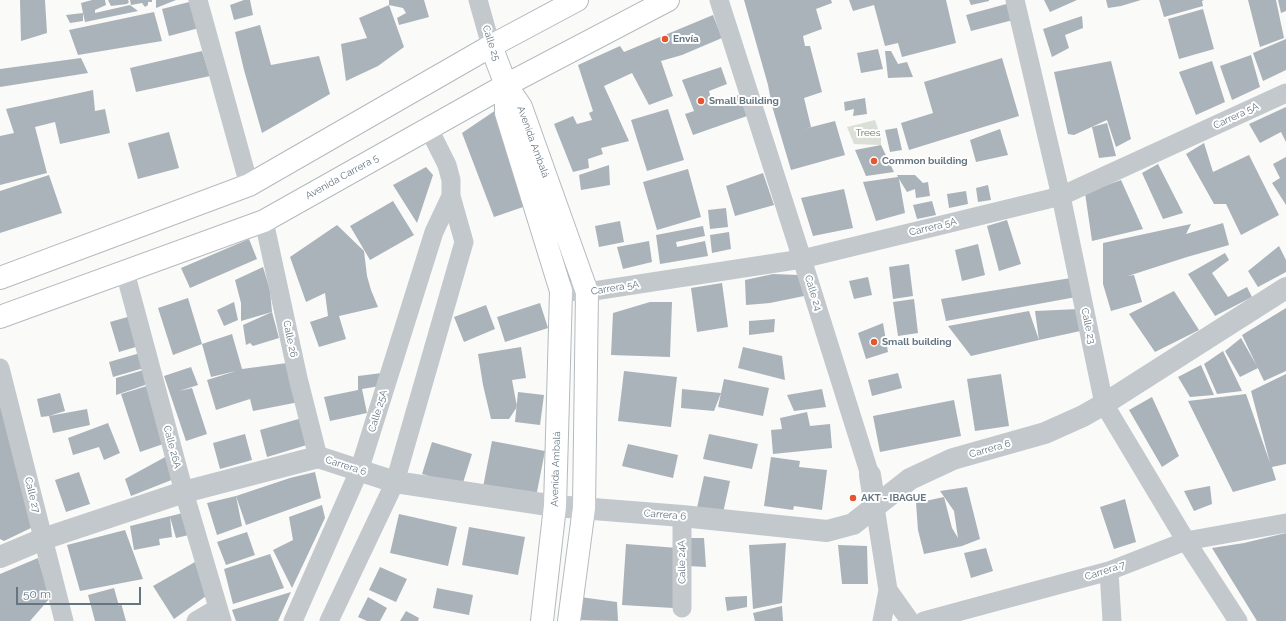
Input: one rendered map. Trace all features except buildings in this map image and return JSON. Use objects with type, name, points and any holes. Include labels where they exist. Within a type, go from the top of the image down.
[{"type":"main road","points":[[0,278],[249,185],[491,46],[577,0]]},
{"type":"main road","name":"Avenida Carrera 5","points":[[0,318],[264,221],[506,85],[668,0]]},
{"type":"main road","name":"Calle 25","points":[[491,46],[506,85]]},
{"type":"main road","name":"Avenida Ambalá","points":[[506,85],[506,113],[561,291],[555,506],[542,621]]},
{"type":"main road","name":"Avenida Ambalá","points":[[506,85],[521,107],[587,292],[584,508],[568,621]]},
{"type":"street","points":[[198,0],[249,185]]},
{"type":"street","name":"Calle 25","points":[[478,0],[491,46]]},
{"type":"street","name":"Calle 24","points":[[719,0],[870,475],[888,590],[882,621]]},
{"type":"street","name":"Calle 23","points":[[1015,0],[1061,196],[1104,404],[1186,541],[1238,621]]},
{"type":"street","name":"Carrera 5A","points":[[561,291],[587,292],[802,259],[1061,196],[1286,93]]},
{"type":"street","name":"Calle 25A","points":[[329,621],[395,482],[464,242],[451,196],[451,180],[447,165],[429,129]]},
{"type":"street","name":"Calle 25A","points":[[293,621],[359,471],[434,232],[451,196]]},
{"type":"street","name":"Calle 26","points":[[264,221],[298,378],[318,457]]},
{"type":"street","name":"Calle 26A","points":[[125,272],[184,492],[220,614]]},
{"type":"street","name":"Carrera 6","points":[[0,557],[43,539],[184,492],[318,457],[395,482],[555,506],[682,516],[828,531],[853,524],[910,479],[953,459],[1045,433],[1083,416],[1286,288]]},
{"type":"street","name":"Calle 27","points":[[0,368],[43,539],[60,618]]},
{"type":"street","name":"Calle 24A","points":[[682,516],[682,608]]},
{"type":"street","name":"Carrera 7","points":[[924,621],[1109,571],[1186,541],[1286,523]]},
{"type":"street","points":[[1109,571],[1112,621]]},
{"type":"street","name":"Calle 24","points":[[888,590],[910,621]]},
{"type":"street","points":[[196,621],[220,614]]},
{"type":"green space","name":"Trees","points":[[875,120],[881,138],[881,145],[854,144],[847,127]]},
{"type":"place","name":"Envía","points":[[665,39]]},
{"type":"place","name":"Small Building","points":[[701,101]]},
{"type":"place","name":"Common building","points":[[874,161]]},
{"type":"place","name":"Small building","points":[[874,342]]},
{"type":"place","name":"AKT - IBAGUE","points":[[853,498]]}]
